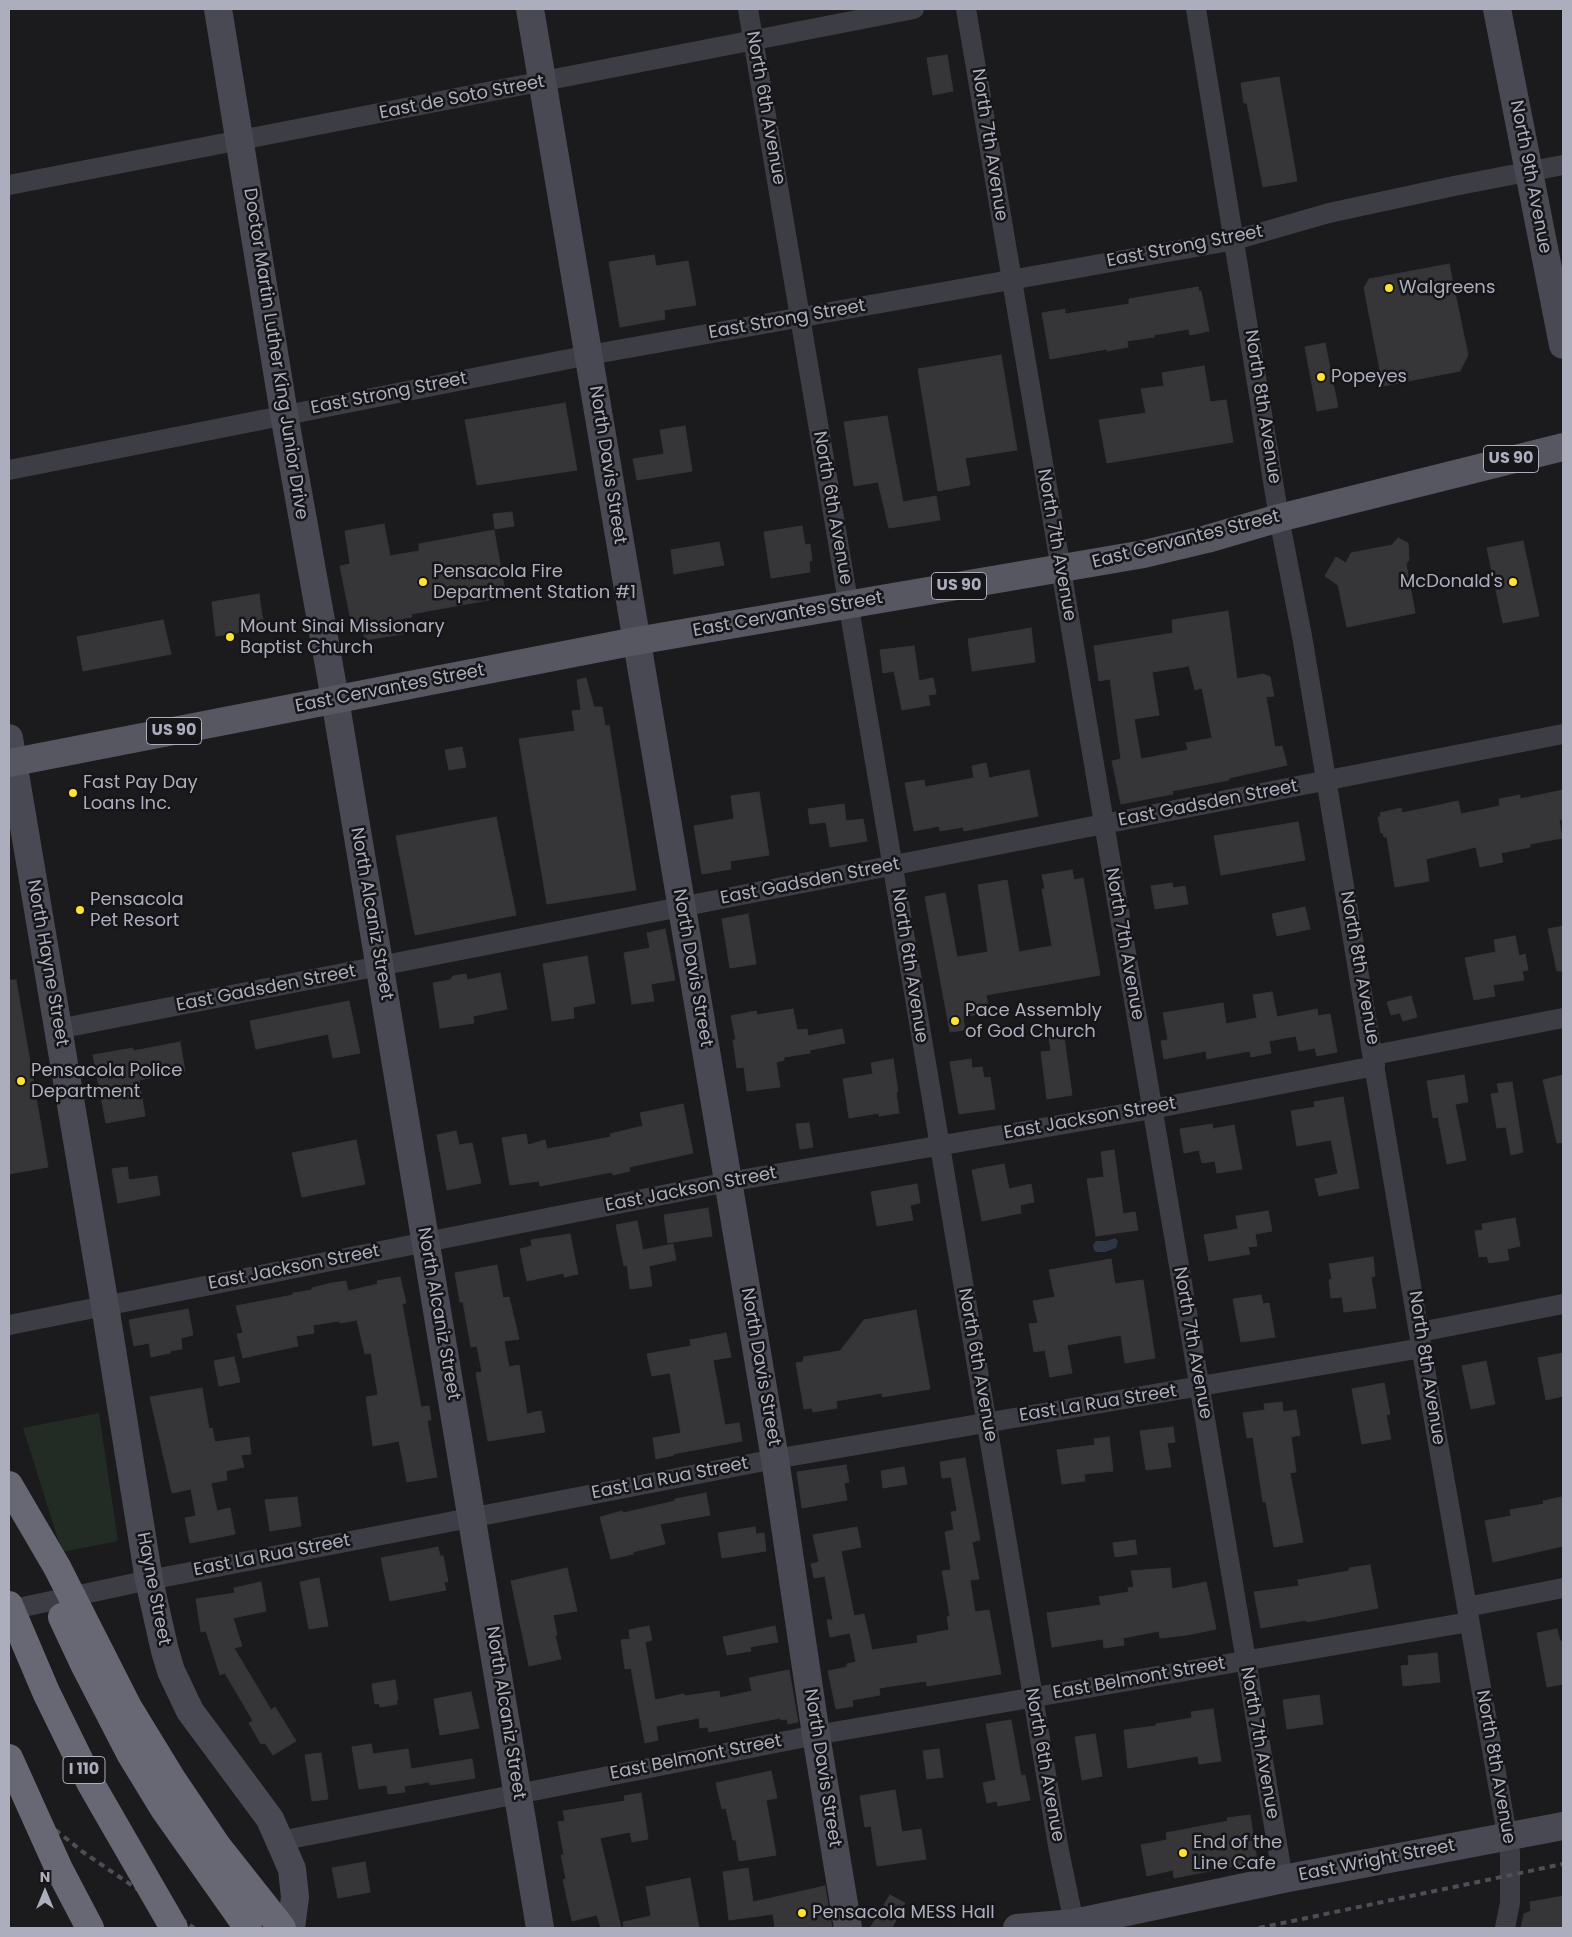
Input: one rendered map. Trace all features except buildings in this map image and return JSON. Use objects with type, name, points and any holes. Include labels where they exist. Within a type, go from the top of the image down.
[{"type":"highway","points":[[9,1485],[62,1617],[117,1729],[164,1809],[248,1928]]},
{"type":"highway","points":[[9,1485],[57,1567],[128,1707],[172,1779],[218,1847],[282,1928]]},
{"type":"highway","name":"I 110","points":[[9,1605],[46,1692],[92,1784],[174,1928]]},
{"type":"highway","points":[[9,1758],[59,1869],[90,1928]]},
{"type":"main road","name":"Doctor Martin Luther King Junior Drive","points":[[218,9],[284,414],[334,700]]},
{"type":"main road","name":"North Davis Street","points":[[530,9],[775,1459],[816,1735],[848,1928]]},
{"type":"main road","name":"North 9th Avenue","points":[[1497,9],[1563,345]]},
{"type":"main road","name":"East Cervantes Street","points":[[10,754],[334,700],[636,641],[1144,554],[1279,518],[1563,448]]},
{"type":"main road","name":"North Alcaniz Street","points":[[334,700],[540,1928]]},
{"type":"main road","name":"North Hayne Street","points":[[10,754],[105,1306]]},
{"type":"main road","name":"Hayne Street","points":[[105,1306],[149,1580],[165,1651],[181,1694],[202,1728],[270,1819],[280,1841]]},
{"type":"main road","name":"East Wright Street","points":[[1017,1928],[1069,1925],[1283,1879],[1563,1826]]},
{"type":"main road","points":[[280,1841],[292,1869],[295,1897],[290,1928]]},
{"type":"street","name":"North 6th Avenue","points":[[748,9],[1059,1851],[1069,1925]]},
{"type":"street","name":"East de Soto Street","points":[[9,185],[914,9]]},
{"type":"street","name":"North 7th Avenue","points":[[966,9],[1283,1879]]},
{"type":"street","name":"North 8th Avenue","points":[[1196,9],[1279,518],[1302,636],[1510,1852],[1510,1903],[1505,1928]]},
{"type":"street","name":"East Strong Street","points":[[9,470],[589,355],[1235,240],[1329,213],[1563,165]]},
{"type":"street","name":"East Gadsden Street","points":[[58,1029],[1563,734]]},
{"type":"street","name":"East Jackson Street","points":[[9,1325],[728,1182],[1152,1109],[1563,1018]]},
{"type":"street","name":"East La Rua Street","points":[[9,1610],[149,1580],[775,1459],[1199,1387],[1421,1340],[1563,1304]]},
{"type":"street","name":"East Belmont Street","points":[[280,1841],[816,1735],[1246,1661],[1468,1614],[1563,1588]]},
{"type":"shaded area","points":[[99,1413],[118,1541],[62,1552],[23,1428]]},
{"type":"water","points":[[1115,1238],[1118,1241],[1116,1248],[1105,1252],[1096,1252],[1094,1250],[1093,1245],[1096,1241],[1106,1241]]},
{"type":"railway","points":[[9,1783],[47,1823],[83,1852],[194,1928]]},
{"type":"railway","points":[[1259,1928],[1563,1864]]},
{"type":"place","name":"Walgreens","points":[[1389,288]]},
{"type":"place","name":"Popeyes","points":[[1321,377]]},
{"type":"place","name":"Pensacola Fire Department Station #1","points":[[423,582]]},
{"type":"place","name":"McDonald's","points":[[1513,582]]},
{"type":"place","name":"Mount Sinai Missionary Baptist Church","points":[[230,637]]},
{"type":"place","name":"Fast Pay Day Loans Inc.","points":[[73,793]]},
{"type":"place","name":"Pensacola Pet Resort","points":[[80,910]]},
{"type":"place","name":"Pace Assembly of God Church","points":[[955,1021]]},
{"type":"place","name":"Pensacola Police Department","points":[[21,1081]]},
{"type":"place","name":"End of the Line Cafe","points":[[1183,1853]]},
{"type":"place","name":"Pensacola MESS Hall","points":[[802,1913]]}]
